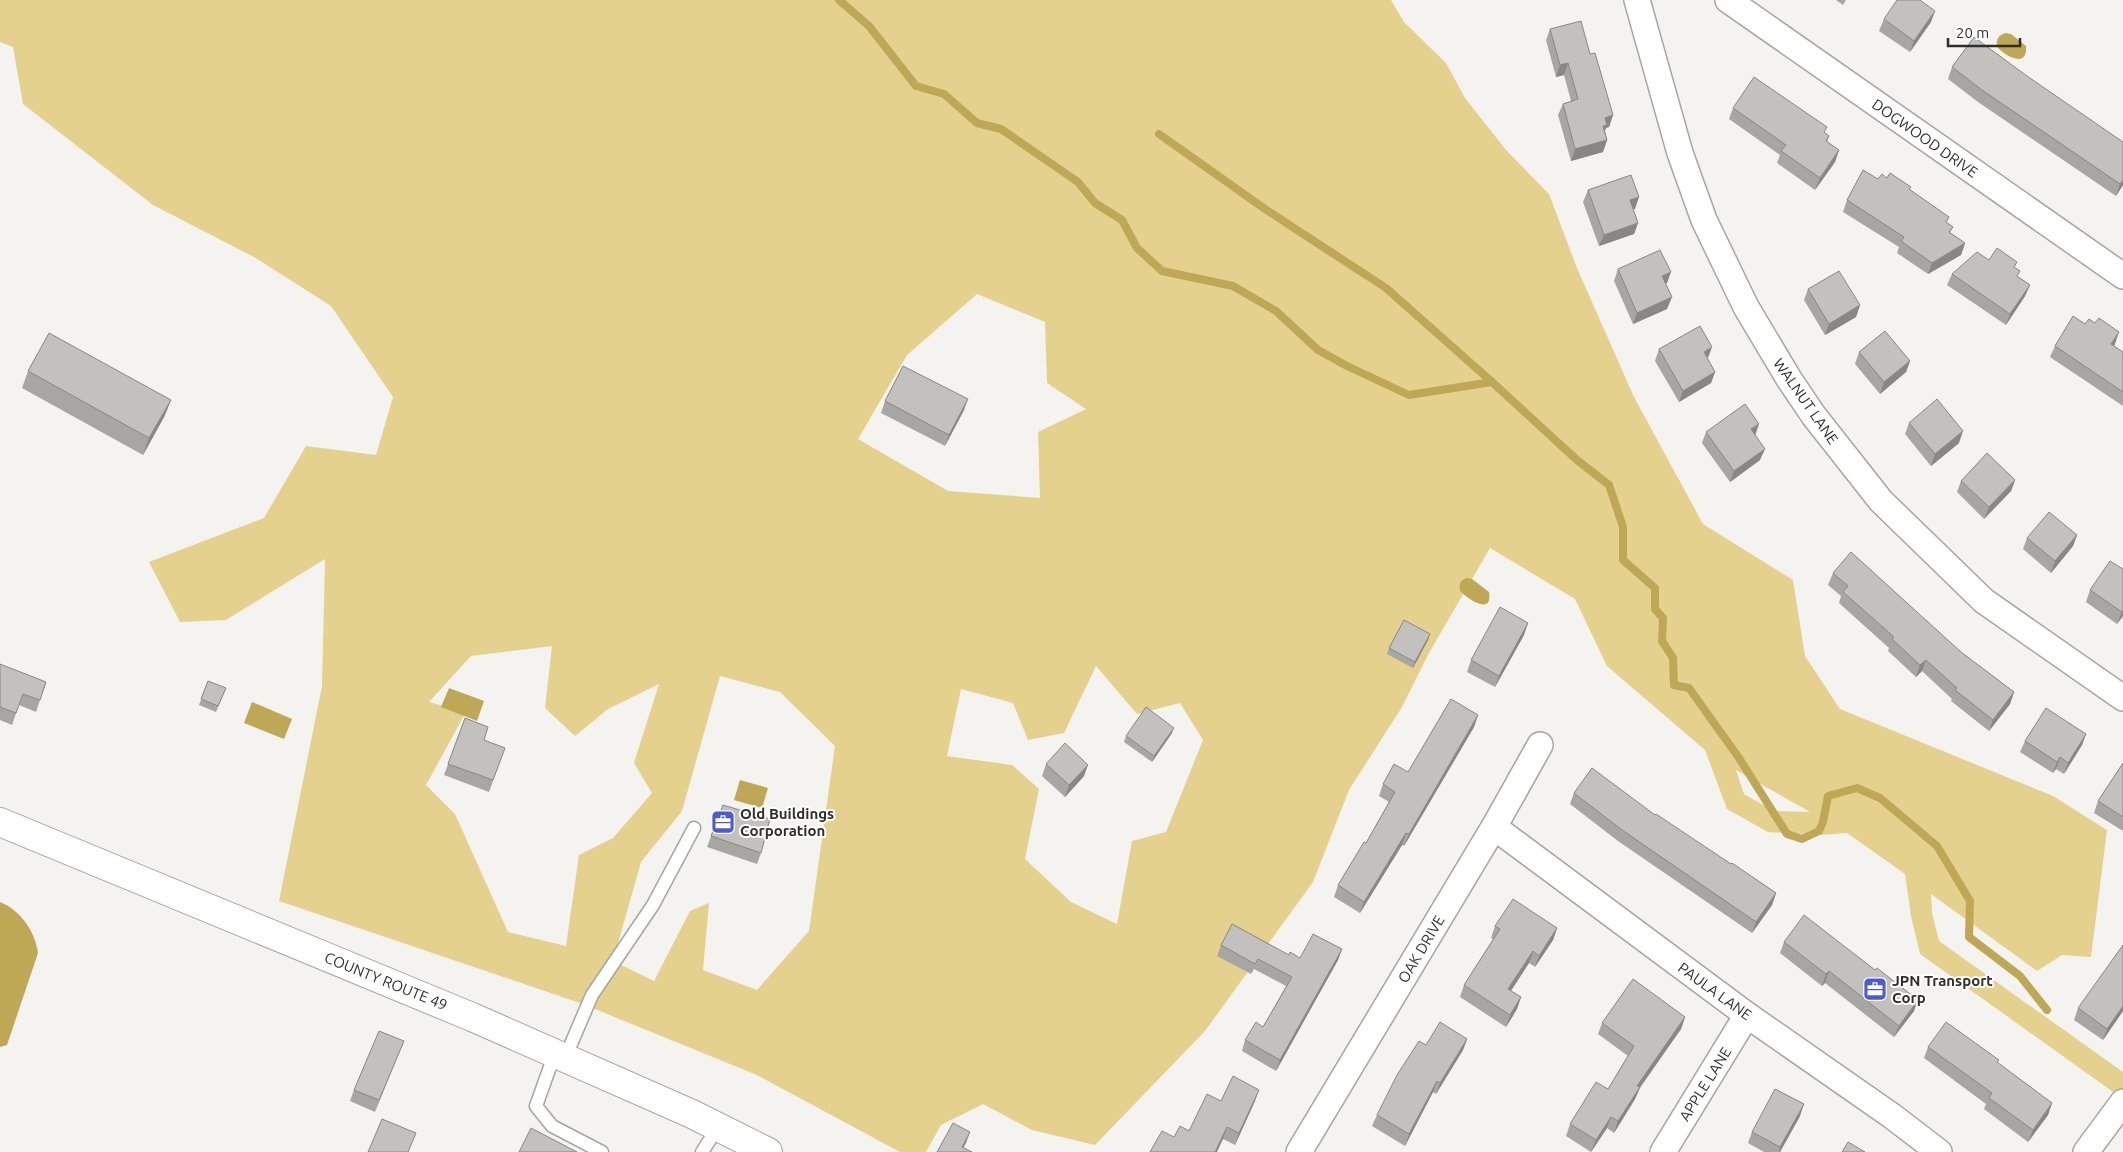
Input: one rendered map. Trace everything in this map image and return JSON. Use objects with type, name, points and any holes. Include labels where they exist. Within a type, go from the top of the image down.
[{"type":"street","name":"WALNUT LANE","points":[[1637,0],[1680,154],[1704,220],[1746,306],[1789,379],[1814,416],[1881,501],[1984,601],[2123,698]]},
{"type":"street","name":"DOGWOOD DRIVE","points":[[1728,0],[2123,276]]},
{"type":"street","name":"OAK DRIVE","points":[[1299,1152],[1494,827],[1540,745]]},
{"type":"street","name":"COUNTY ROUTE 49","points":[[0,822],[472,1017],[718,1127],[768,1152]]},
{"type":"street","name":"PAULA LANE","points":[[1494,827],[1747,1015],[1892,1116],[1940,1152]]},
{"type":"street","name":"APPLE LANE","points":[[1663,1152],[1747,1015]]},
{"type":"street","points":[[2086,1152],[2123,1102]]},
{"type":"lane","points":[[602,1152],[552,1126],[536,1106],[592,995],[654,905],[694,828]]},
{"type":"lane","points":[[702,1152],[718,1127]]},
{"type":"shaded area","points":[[0,0],[1391,0],[1404,22],[1446,63],[1465,98],[1506,150],[1549,194],[1577,268],[1634,397],[1703,524],[1793,580],[1805,656],[1840,709],[2053,796],[2107,830],[2091,957],[2062,955],[2037,971],[1931,894],[1932,913],[1939,941],[2123,1072],[2123,1099],[1920,954],[1911,916],[1905,874],[1847,833],[1821,835],[1768,832],[1727,809],[1705,750],[1607,666],[1575,599],[1490,548],[1429,653],[1402,707],[1349,790],[1313,882],[1205,1031],[1095,1145],[1032,1130],[983,1104],[941,1125],[926,1152],[900,1152],[757,1075],[580,1003],[279,901],[322,686],[325,559],[226,620],[180,622],[149,562],[264,518],[306,446],[376,455],[393,397],[331,306],[254,257],[153,205],[23,104],[13,47],[0,42]],"holes":[[[977,294],[1045,322],[1047,383],[1086,409],[1038,432],[1040,498],[948,491],[858,439],[907,355]],[[552,646],[545,708],[575,736],[608,709],[659,684],[634,763],[652,793],[613,838],[579,855],[566,946],[508,932],[455,814],[426,785],[466,712],[429,702],[471,656]],[[1096,666],[1137,714],[1180,703],[1203,740],[1166,832],[1132,841],[1117,924],[1071,902],[1025,859],[1039,789],[1012,765],[947,756],[961,689],[1013,703],[1028,740],[1064,733]],[[720,676],[780,692],[835,746],[809,931],[757,990],[703,970],[709,903],[690,911],[654,981],[613,961],[641,862],[682,811]],[[1736,770],[1810,812],[1774,811],[1744,794]]]},
{"type":"shaded area","points":[[2005,33],[2011,34],[2026,46],[2026,53],[2020,59],[2010,57],[1997,47],[1998,38]]},
{"type":"shaded area","points":[[1466,578],[1472,579],[1489,592],[1487,603],[1479,604],[1460,591],[1460,583]]},
{"type":"shaded area","points":[[449,688],[484,701],[477,721],[441,707]]},
{"type":"shaded area","points":[[252,702],[292,719],[284,739],[244,723]]},
{"type":"shaded area","points":[[740,780],[768,788],[762,808],[734,800]]},
{"type":"shaded area","points":[[0,902],[14,910],[25,922],[34,937],[38,953],[7,1045],[0,1047]]},
{"type":"building","points":[[1897,0],[1920,0],[1935,11],[1914,41],[1884,19]]},
{"type":"building","points":[[1581,21],[1590,54],[1595,53],[1613,115],[1605,118],[1607,125],[1603,126],[1607,140],[1575,149],[1563,104],[1578,99],[1568,63],[1560,65],[1550,29]]},
{"type":"building","points":[[1974,37],[2123,142],[2123,180],[2120,184],[1982,90],[1952,67]]},
{"type":"building","points":[[1754,77],[1827,127],[1824,132],[1829,136],[1826,141],[1839,150],[1820,178],[1781,151],[1786,145],[1733,108]]},
{"type":"building","points":[[1863,170],[1878,179],[1882,174],[1887,178],[1890,173],[1911,187],[1909,189],[1949,217],[1946,222],[1953,227],[1949,232],[1965,243],[1932,263],[1901,241],[1904,237],[1847,200]]},
{"type":"building","points":[[1631,175],[1639,197],[1630,200],[1638,223],[1604,235],[1588,190]]},
{"type":"building","points":[[1997,248],[2017,262],[2014,267],[2020,271],[2017,276],[2030,285],[2010,314],[1952,274],[1977,252],[1989,260]]},
{"type":"building","points":[[1660,250],[1671,272],[1662,276],[1672,297],[1637,313],[1618,269]]},
{"type":"building","points":[[1839,271],[1860,305],[1829,324],[1808,289]]},
{"type":"building","points":[[2073,316],[2085,324],[2089,319],[2095,323],[2099,318],[2119,332],[2111,344],[2123,352],[2123,392],[2055,346]]},
{"type":"building","points":[[1700,326],[1712,347],[1704,352],[1715,372],[1683,391],[1659,349]]},
{"type":"building","points":[[1885,331],[1910,361],[1884,382],[1859,352]]},
{"type":"building","points":[[49,333],[171,400],[149,438],[28,371]]},
{"type":"building","points":[[903,366],[968,399],[949,435],[885,401]]},
{"type":"building","points":[[1937,399],[1963,431],[1935,454],[1909,423]]},
{"type":"building","points":[[1745,404],[1759,424],[1751,429],[1765,449],[1734,471],[1706,432]]},
{"type":"building","points":[[1987,453],[2015,480],[1989,507],[1961,481]]},
{"type":"building","points":[[2049,512],[2077,535],[2055,561],[2027,538]]},
{"type":"building","points":[[1851,552],[1961,652],[2014,692],[1993,720],[1955,690],[1957,688],[1926,660],[1920,665],[1892,639],[1894,637],[1843,592],[1848,586],[1833,573]]},
{"type":"building","points":[[2110,561],[2123,569],[2122,612],[2090,590]]},
{"type":"building","points":[[1500,607],[1528,623],[1499,676],[1471,660]]},
{"type":"building","points":[[1404,620],[1430,634],[1415,662],[1389,648]]},
{"type":"building","points":[[0,664],[46,682],[40,700],[23,694],[16,713],[0,707]]},
{"type":"building","points":[[208,681],[226,688],[218,706],[201,699]]},
{"type":"building","points":[[1451,699],[1478,715],[1409,834],[1406,833],[1364,902],[1338,885],[1364,842],[1366,843],[1395,792],[1383,784],[1394,764],[1408,772]]},
{"type":"building","points":[[1146,707],[1174,728],[1154,756],[1126,736]]},
{"type":"building","points":[[2046,708],[2086,734],[2068,763],[2060,757],[2057,762],[2025,741]]},
{"type":"building","points":[[465,718],[488,727],[484,740],[505,748],[493,780],[448,764]]},
{"type":"building","points":[[1065,743],[1088,765],[1069,785],[1046,764]]},
{"type":"building","points":[[2123,763],[2123,817],[2098,801]]},
{"type":"building","points":[[1592,768],[1655,815],[1776,893],[1756,922],[1622,830],[1574,793]]},
{"type":"building","points":[[723,805],[770,819],[761,853],[711,836]]},
{"type":"building","points":[[1513,899],[1557,928],[1539,956],[1533,951],[1508,989],[1521,997],[1510,1015],[1464,985],[1500,929],[1495,926]]},
{"type":"building","points":[[1804,915],[1875,970],[1877,968],[1918,1000],[1899,1026],[1829,971],[1826,974],[1784,942]]},
{"type":"building","points":[[1232,924],[1289,955],[1290,952],[1300,958],[1313,934],[1342,949],[1280,1060],[1245,1040],[1256,1022],[1263,1027],[1292,977],[1258,959],[1255,964],[1221,945]]},
{"type":"building","points":[[2123,945],[2123,1006],[2107,1029],[2078,1008]]},
{"type":"building","points":[[1633,979],[1685,1017],[1637,1086],[1640,1087],[1618,1121],[1611,1117],[1596,1140],[1570,1124],[1596,1082],[1608,1089],[1634,1046],[1602,1023]]},
{"type":"building","points":[[1440,1022],[1467,1039],[1440,1083],[1437,1081],[1409,1134],[1377,1115],[1397,1075],[1419,1041],[1426,1045]]},
{"type":"building","points":[[1946,1022],[1999,1060],[1997,1062],[2052,1103],[2033,1130],[1989,1098],[1992,1093],[1928,1047]]},
{"type":"building","points":[[379,1031],[404,1041],[379,1100],[354,1090]]},
{"type":"building","points":[[1233,1076],[1259,1090],[1239,1133],[1227,1127],[1215,1152],[1150,1152],[1162,1131],[1174,1137],[1180,1126],[1189,1131],[1207,1094],[1221,1101]]},
{"type":"building","points":[[1775,1089],[1804,1104],[1780,1147],[1752,1132]]},
{"type":"building","points":[[382,1119],[416,1133],[408,1152],[368,1152]]},
{"type":"building","points":[[953,1123],[970,1132],[962,1147],[972,1152],[937,1152]]},
{"type":"building","points":[[531,1128],[577,1152],[519,1152]]},
{"type":"building","points":[[1848,1142],[1865,1152],[1842,1152]]},
{"type":"waterway","points":[[839,0],[869,26],[916,86],[944,94],[977,123],[1001,129],[1078,182],[1095,203],[1122,220],[1137,248],[1162,271],[1233,286],[1276,311],[1318,350],[1409,395],[1492,382],[1577,460],[1609,485],[1623,527],[1623,560],[1655,588],[1655,609],[1663,618],[1662,641],[1673,658],[1674,685],[1689,688],[1739,758],[1787,834],[1802,839],[1819,831],[1823,822],[1828,796],[1857,788],[1880,798],[1937,846],[1970,901],[1969,937],[2020,976],[2047,1010]]},
{"type":"waterway","points":[[1159,134],[1265,209],[1386,288],[1492,382]]},
{"type":"place","name":"Old Buildings Corporation","points":[[723,822]]},
{"type":"place","name":"JPN Transport Corp","points":[[1875,989]]}]
